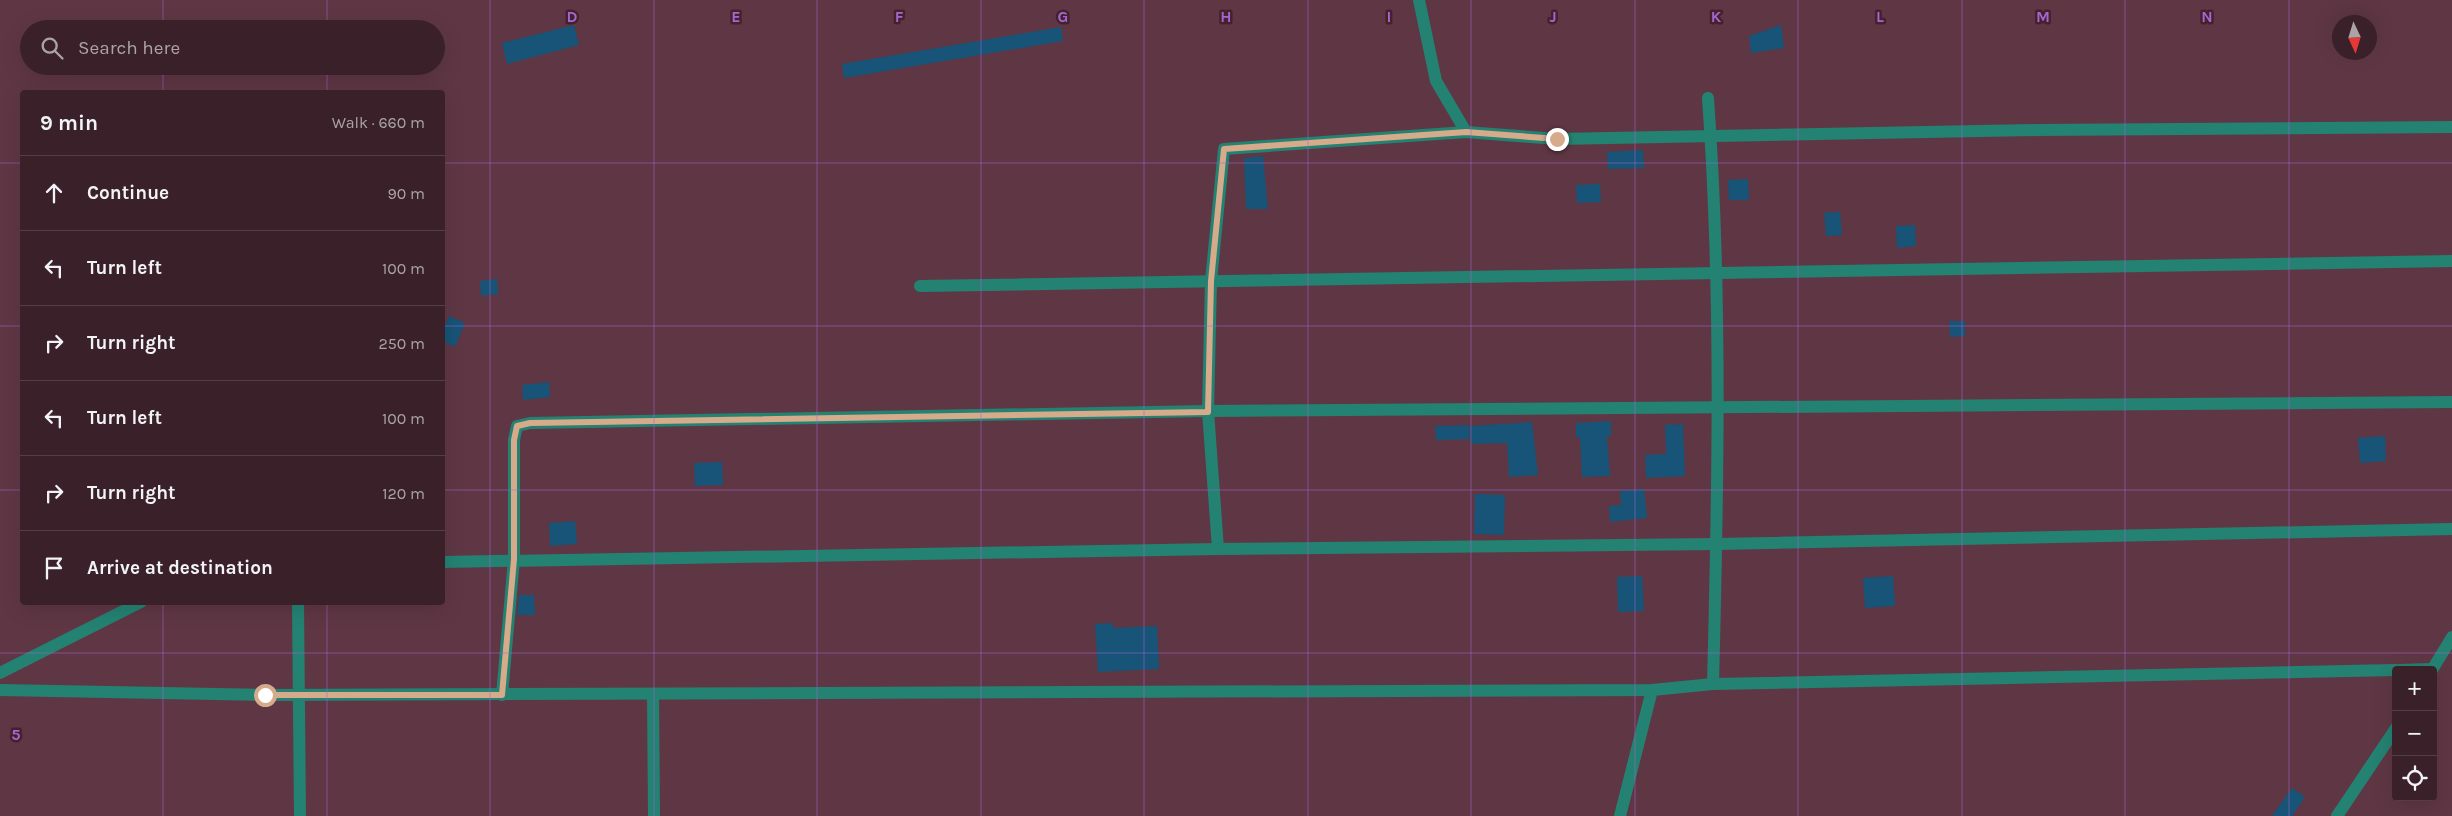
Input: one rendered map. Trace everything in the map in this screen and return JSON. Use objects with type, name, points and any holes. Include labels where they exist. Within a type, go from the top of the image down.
[{"type":"street","points":[[1419,0],[1436,81],[1466,132]]},
{"type":"street","points":[[1708,98],[1715,273],[1717,406],[1717,544],[1713,684]]},
{"type":"street","points":[[1218,549],[1208,412],[1211,281],[1224,149],[1466,132],[1557,139],[1711,138],[2039,130],[2452,127]]},
{"type":"street","points":[[920,286],[2452,261]]},
{"type":"street","points":[[502,695],[514,559],[514,440],[517,426],[530,423],[1717,406],[2452,402]]},
{"type":"street","points":[[445,562],[514,559],[1218,549],[1717,544],[2452,529]]},
{"type":"street","points":[[0,673],[135,605]]},
{"type":"street","points":[[298,605],[300,816]]},
{"type":"street","points":[[2434,666],[2452,637]]},
{"type":"street","points":[[0,690],[299,695],[502,695],[1652,690],[1713,684],[2392,670]]},
{"type":"street","points":[[1620,816],[1652,690]]},
{"type":"street","points":[[653,694],[654,816]]},
{"type":"street","points":[[2337,816],[2392,734]]},
{"type":"shaded area","points":[[0,0],[2452,0],[2452,816],[0,816]]},
{"type":"building","points":[[574,25],[579,45],[507,64],[502,43]]},
{"type":"building","points":[[1781,25],[1784,48],[1751,53],[1749,36]]},
{"type":"building","points":[[1061,27],[1063,41],[844,78],[842,64]]},
{"type":"building","points":[[1643,150],[1644,168],[1608,169],[1607,152]]},
{"type":"building","points":[[1263,156],[1268,209],[1246,209],[1244,158]]},
{"type":"building","points":[[1748,179],[1749,200],[1729,200],[1728,180]]},
{"type":"building","points":[[1600,184],[1601,202],[1577,203],[1576,185]]},
{"type":"building","points":[[1840,212],[1842,235],[1826,236],[1824,213]]},
{"type":"building","points":[[1915,225],[1916,246],[1897,248],[1896,226]]},
{"type":"building","points":[[497,279],[498,294],[481,296],[480,281]]},
{"type":"building","points":[[449,316],[465,323],[455,347],[445,342],[445,325]]},
{"type":"building","points":[[1949,321],[1965,321],[1965,336],[1950,337]]},
{"type":"building","points":[[549,382],[550,397],[523,400],[522,385]]},
{"type":"building","points":[[1611,421],[1611,436],[1607,436],[1610,476],[1582,477],[1580,437],[1576,438],[1576,423]]},
{"type":"building","points":[[1532,422],[1538,475],[1509,477],[1507,443],[1471,444],[1470,426]]},
{"type":"building","points":[[1683,424],[1685,476],[1646,478],[1645,455],[1666,454],[1665,425]]},
{"type":"building","points":[[1469,425],[1470,439],[1436,440],[1435,426]]},
{"type":"building","points":[[2385,436],[2386,461],[2360,463],[2358,438]]},
{"type":"building","points":[[722,462],[723,485],[695,486],[694,463]]},
{"type":"building","points":[[1644,489],[1647,518],[1610,522],[1609,506],[1621,505],[1620,491]]},
{"type":"building","points":[[1475,494],[1505,495],[1504,535],[1474,534]]},
{"type":"building","points":[[575,521],[577,544],[550,546],[549,523]]},
{"type":"building","points":[[1642,576],[1644,611],[1618,612],[1617,577]]},
{"type":"building","points":[[1893,576],[1895,606],[1865,608],[1863,578]]},
{"type":"building","points":[[519,595],[534,595],[535,615],[517,615]]},
{"type":"building","points":[[1113,623],[1113,628],[1157,626],[1159,669],[1098,672],[1095,624]]},
{"type":"building","points":[[2292,788],[2305,797],[2292,816],[2272,816]]},
{"type":"route","points":[[265,695],[502,695],[514,559],[514,440],[517,426],[530,423],[1208,412],[1211,281],[1224,149],[1466,132],[1557,139]]}]
